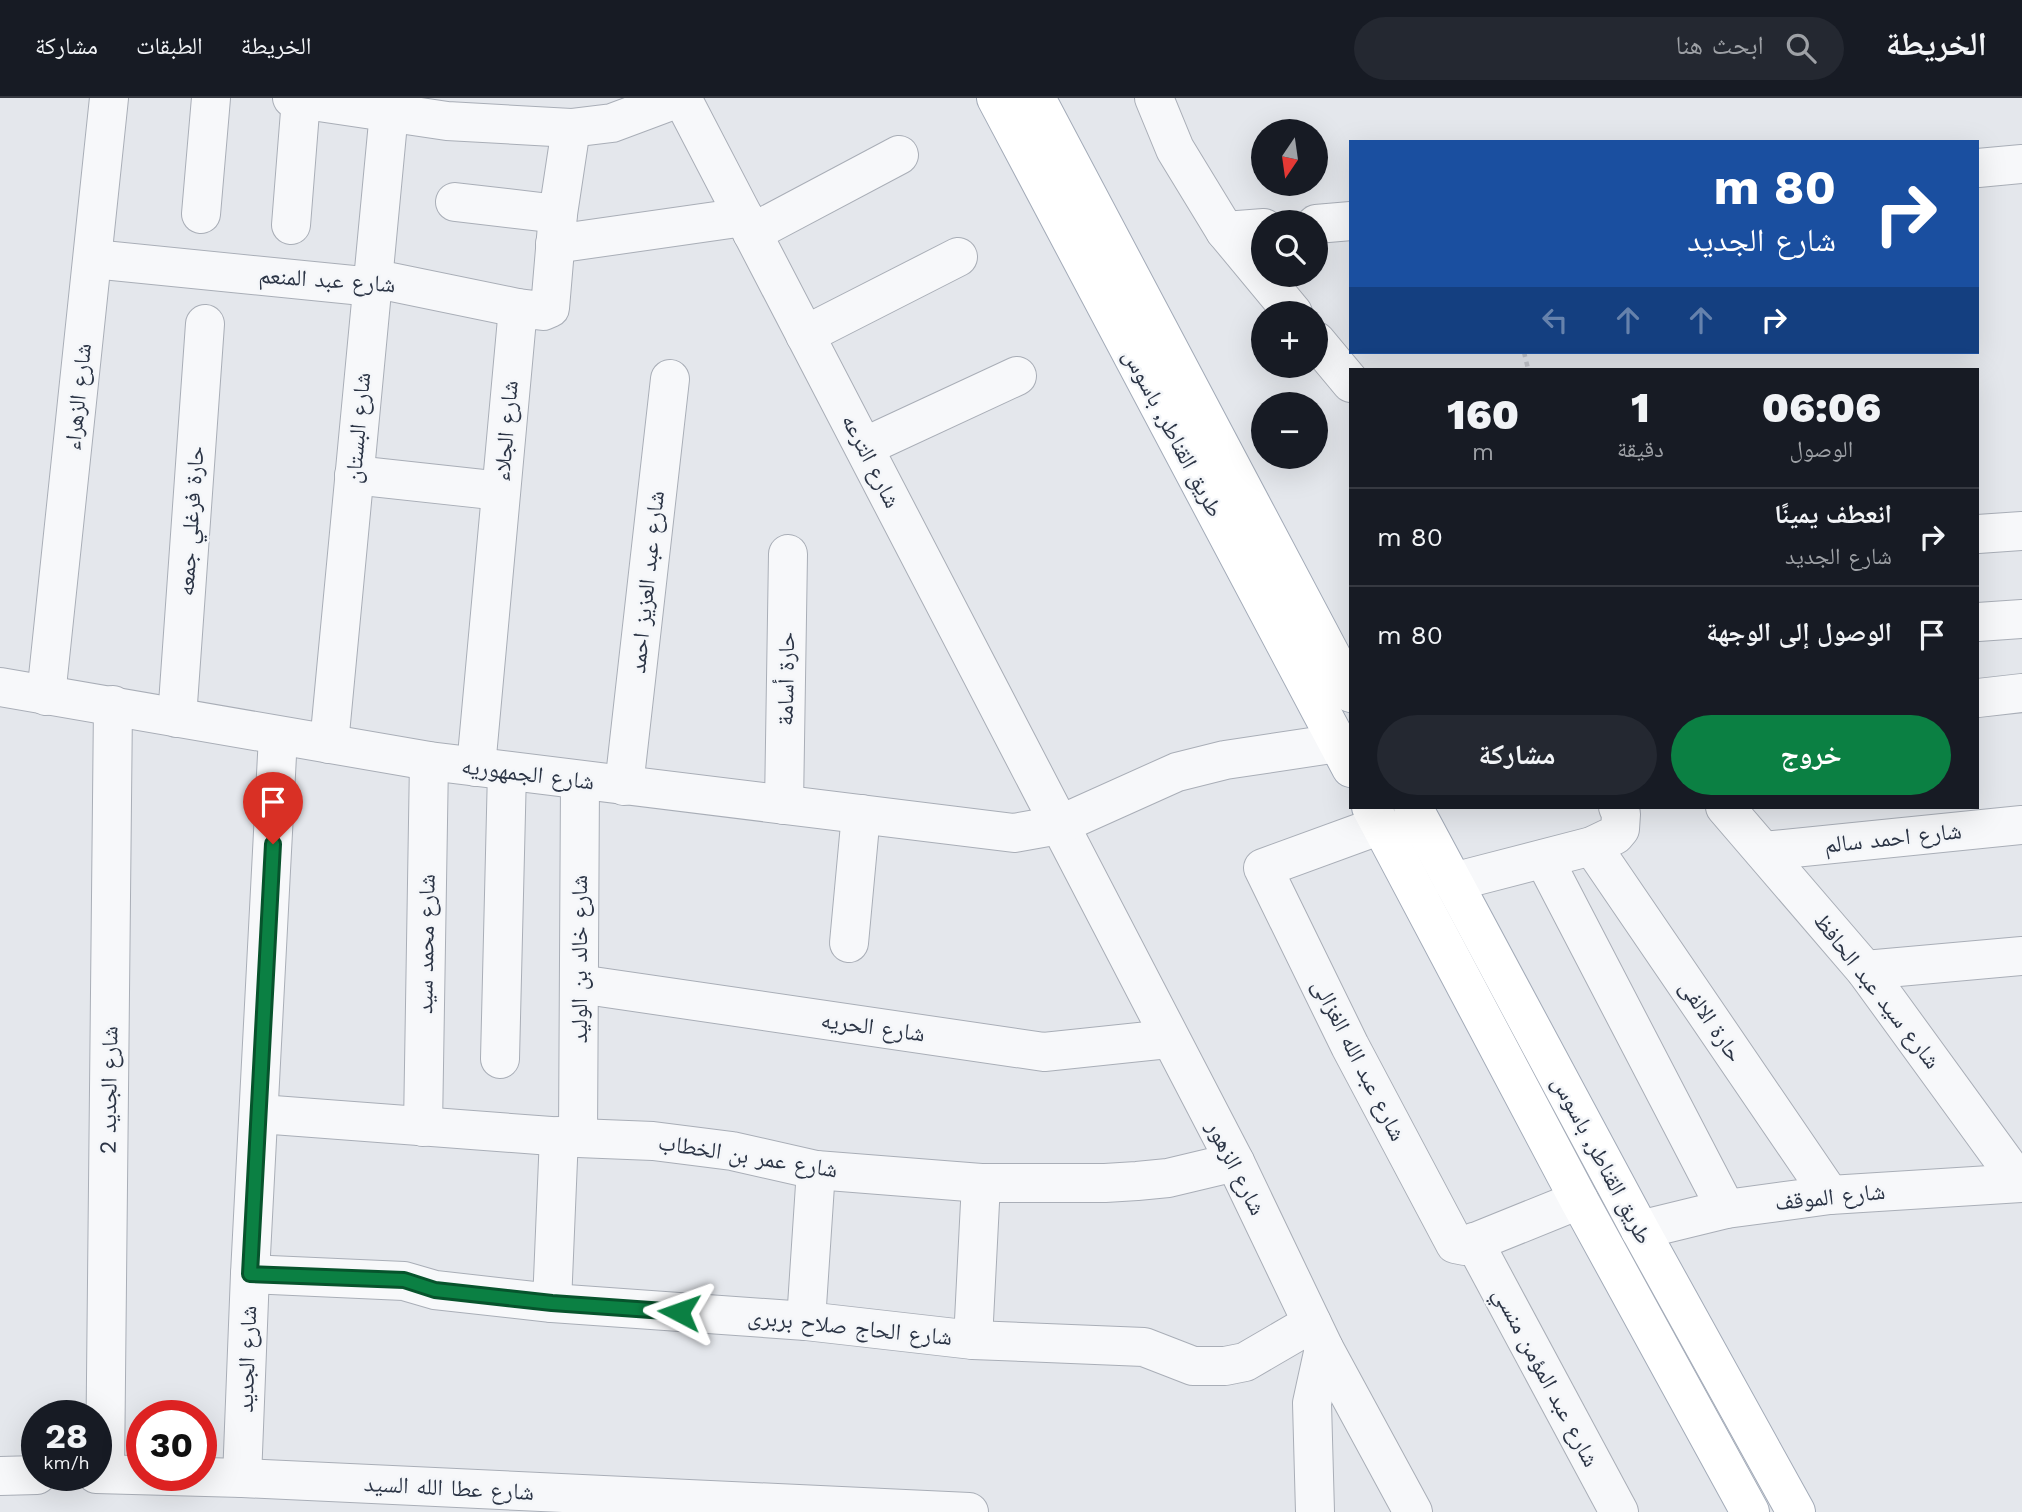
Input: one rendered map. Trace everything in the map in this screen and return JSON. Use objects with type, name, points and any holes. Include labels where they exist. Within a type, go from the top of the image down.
[{"type":"main road","name":"طريق القناطر, باسوس","points":[[996,98],[1345,756]]},
{"type":"main road","name":"طريق القناطر, باسوس","points":[[1036,98],[1349,686]]},
{"type":"main road","name":"طريق القناطر, باسوس","points":[[1388,813],[1453,882],[1640,1230],[1796,1512]]},
{"type":"main road","name":"طريق القناطر, باسوس","points":[[1388,813],[1579,1200],[1744,1510]]},
{"type":"street","name":"شارع الزهراء","points":[[46,696],[109,98]]},
{"type":"street","points":[[201,214],[211,98]]},
{"type":"street","points":[[291,225],[296,99],[447,121],[571,128],[612,123],[680,98]]},
{"type":"street","name":"شارع الترعه","points":[[680,98],[1059,825]]},
{"type":"street","points":[[1154,98],[1175,149],[1225,231],[1283,301]]},
{"type":"street","name":"شارع البستان","points":[[329,744],[389,112]]},
{"type":"street","points":[[518,307],[543,311],[550,308],[556,229],[571,128]]},
{"type":"street","points":[[455,202],[556,229],[748,225],[900,155]]},
{"type":"street","points":[[1979,168],[2022,164]]},
{"type":"street","points":[[1328,222],[1349,221]]},
{"type":"street","points":[[1225,231],[1251,229]]},
{"type":"street","points":[[805,335],[958,257]]},
{"type":"street","name":"شارع عبد المنعم","points":[[93,259],[353,285],[368,283],[372,278],[518,307]]},
{"type":"street","name":"شارع الجلاء","points":[[500,1059],[491,769],[500,491],[518,307]]},
{"type":"street","name":"حارة فرغلي جمعه","points":[[177,718],[205,324]]},
{"type":"street","points":[[1328,355],[1349,381]]},
{"type":"street","points":[[864,447],[1017,376]]},
{"type":"street","name":"شارع عبد العزيز احمد","points":[[624,786],[670,379]]},
{"type":"street","points":[[354,475],[500,491]]},
{"type":"street","points":[[1979,534],[2022,531]]},
{"type":"street","name":"حارة أسامة","points":[[784,805],[788,554]]},
{"type":"street","points":[[1979,622],[2022,619]]},
{"type":"street","name":"شارع الجمهوريه","points":[[0,687],[429,761],[1014,832],[1059,825],[1177,772],[1225,760],[1345,756]]},
{"type":"street","points":[[1979,698],[2022,693]]},
{"type":"street","name":"شارع الجديد 2","points":[[102,1400],[113,705]]},
{"type":"street","name":"شارع الجديد","points":[[242,1478],[278,736]]},
{"type":"street","name":"شارع محمد سيد","points":[[423,1127],[429,761]]},
{"type":"street","name":"شارع خالد بن الوليد","points":[[552,1303],[569,1137],[579,984],[580,780]]},
{"type":"street","points":[[1453,882],[1592,846],[1615,835],[1620,829],[1622,823],[1618,809]]},
{"type":"street","name":"شارع سيد عبد الحافظ","points":[[1727,809],[1865,970],[2021,1183]]},
{"type":"street","name":"شارع عبد الله الغزالى","points":[[1388,813],[1264,865],[1263,870],[1350,1046],[1455,1244],[1465,1246],[1474,1242]]},
{"type":"street","points":[[849,943],[861,814]]},
{"type":"street","name":"شارع احمد سالم","points":[[1764,851],[1908,822],[2022,825]]},
{"type":"street","name":"شارع الزهور","points":[[1059,825],[1168,1039],[1235,1162],[1318,1336],[1413,1512]]},
{"type":"street","name":"حارة الالفى","points":[[1592,846],[1830,1195]]},
{"type":"street","points":[[1544,859],[1726,1209]]},
{"type":"street","points":[[1865,970],[2022,956]]},
{"type":"street","name":"شارع الحريه","points":[[579,984],[1044,1052],[1168,1039]]},
{"type":"street","name":"شارع عمر بن الخطاب","points":[[260,1114],[653,1141],[719,1149],[816,1170],[981,1183],[1137,1181],[1168,1178],[1235,1162]]},
{"type":"street","points":[[806,1321],[816,1170]]},
{"type":"street","points":[[973,1340],[981,1183]]},
{"type":"street","name":"شارع الموقف","points":[[1640,1230],[1726,1209],[1830,1195],[2021,1183]]},
{"type":"street","points":[[1474,1242],[1579,1200]]},
{"type":"street","name":"شارع عبد المؤمن منسي","points":[[1474,1242],[1619,1512]]},
{"type":"street","name":"شارع الحاج صلاح بربرى","points":[[250,1274],[404,1280],[435,1290],[552,1303],[806,1321],[973,1340],[1144,1347],[1193,1366],[1224,1366],[1245,1362],[1318,1336]]},
{"type":"street","points":[[1315,1512],[1312,1403],[1318,1336]]},
{"type":"street","name":"شارع عطا الله السيد","points":[[112,1474],[969,1512]]},
{"type":"street","points":[[0,1476],[21,1475]]},
{"type":"route","points":[[273,844],[250,1274],[404,1280],[435,1290],[552,1303],[679,1312]]}]
